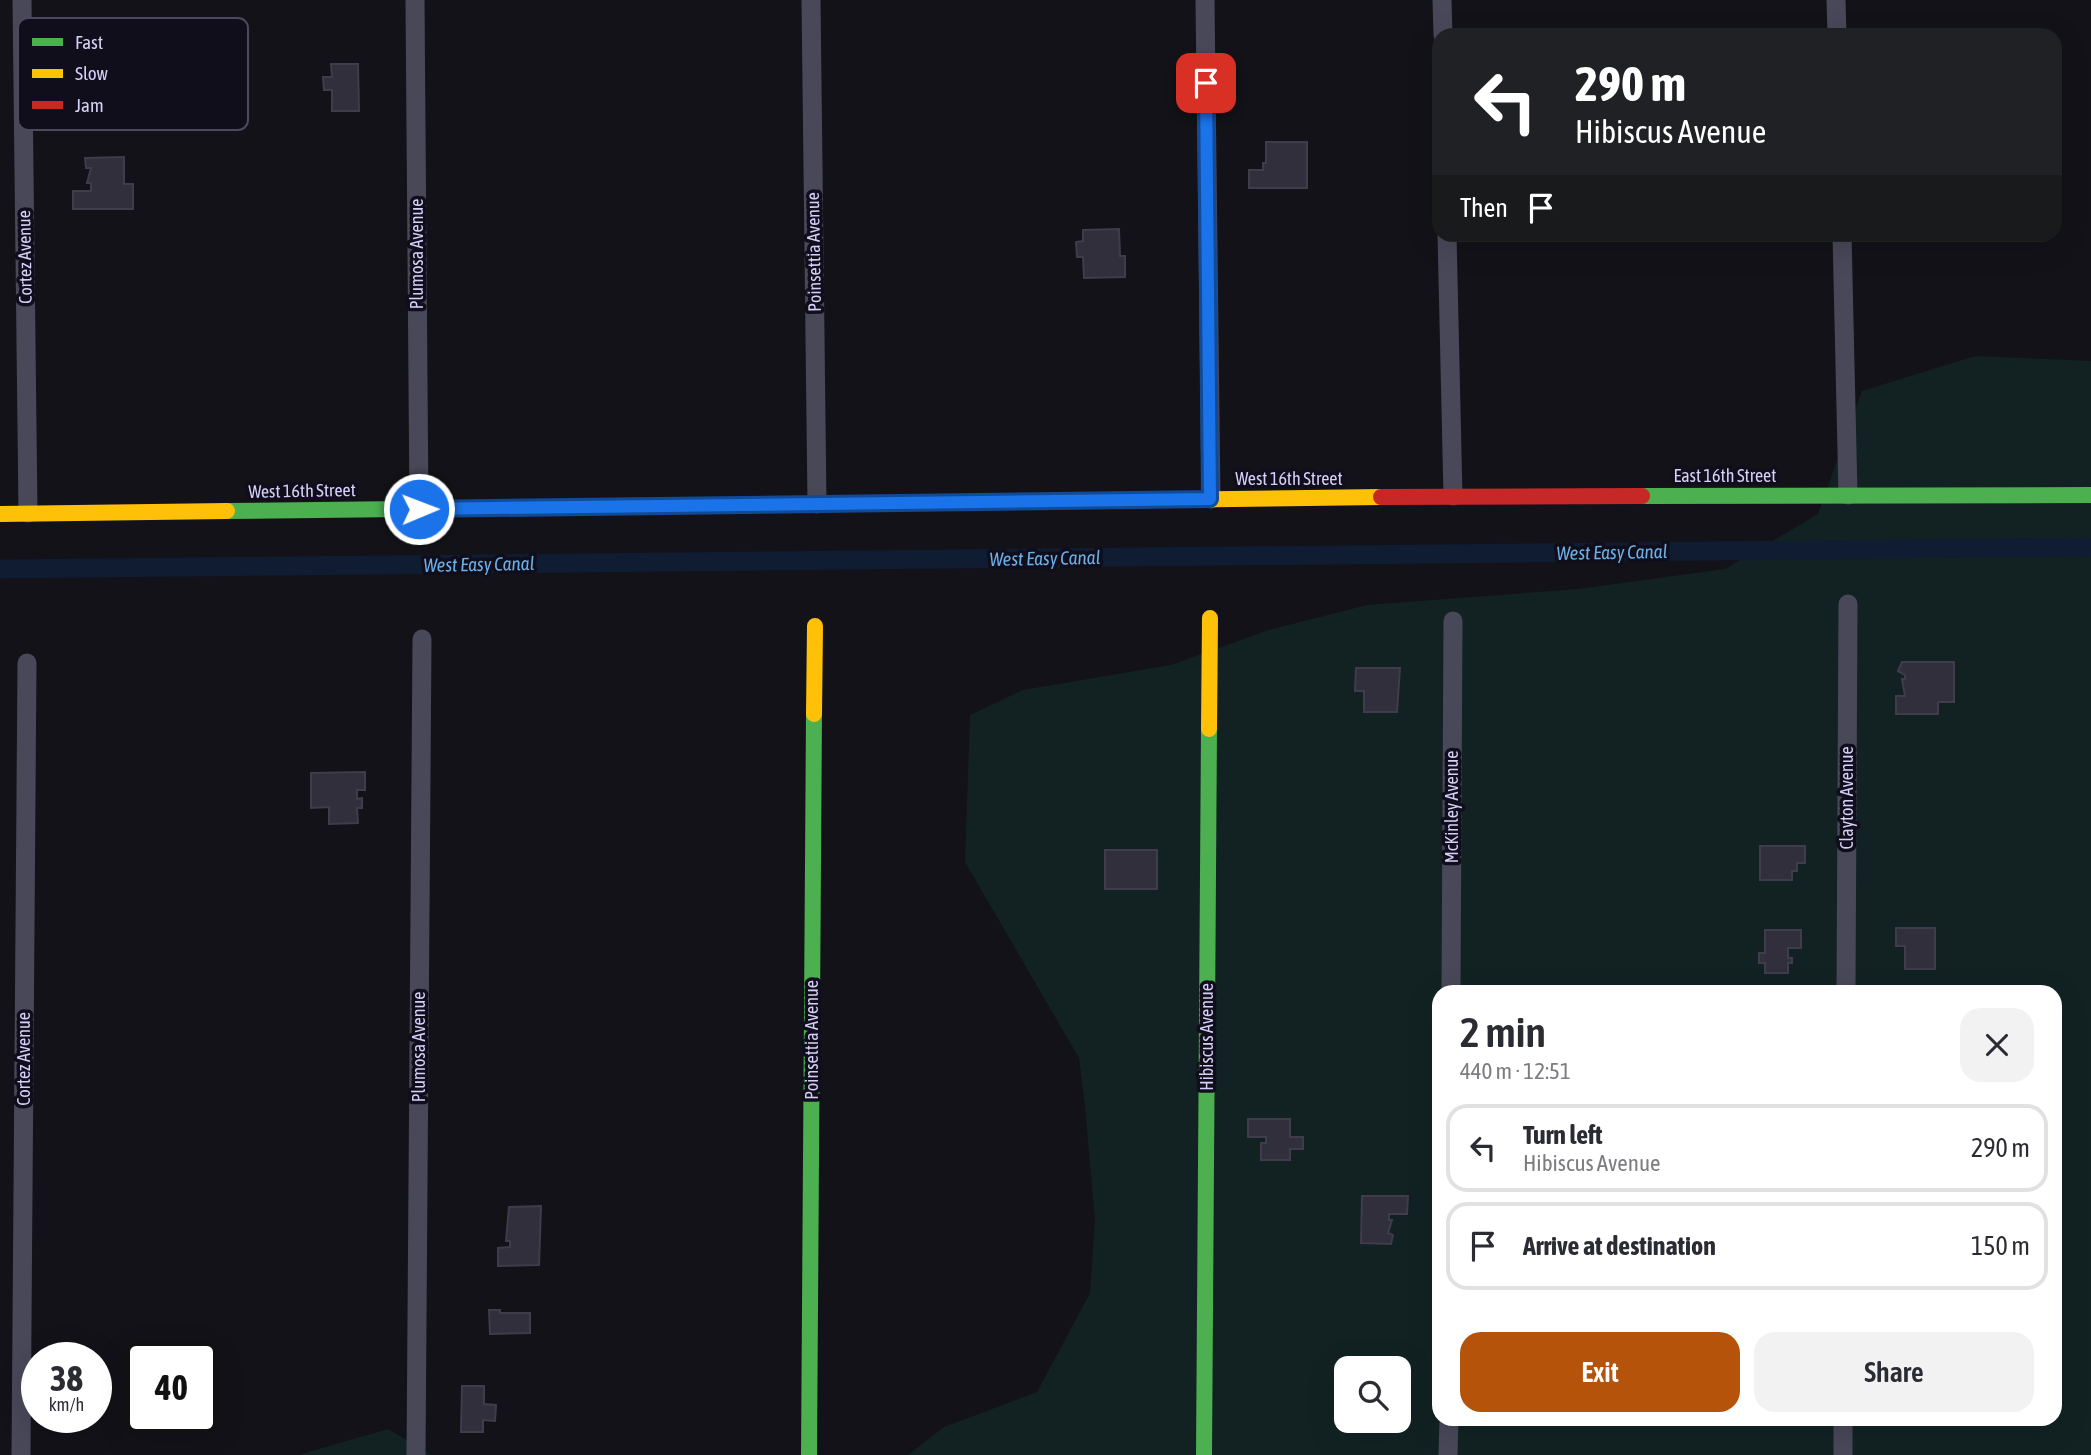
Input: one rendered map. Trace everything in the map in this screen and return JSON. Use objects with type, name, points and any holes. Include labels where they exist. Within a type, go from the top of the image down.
[{"type":"street","name":"Cortez Avenue","points":[[22,0],[22,18]]},
{"type":"street","name":"Plumosa Avenue","points":[[415,0],[419,509]]},
{"type":"street","name":"Poinsettia Avenue","points":[[811,0],[817,504]]},
{"type":"street","points":[[1205,0],[1210,499]]},
{"type":"street","points":[[1442,0],[1443,28]]},
{"type":"street","points":[[1836,0],[1837,28]]},
{"type":"street","name":"Cortez Avenue","points":[[24,130],[28,513]]},
{"type":"street","points":[[1447,242],[1453,496]]},
{"type":"street","points":[[1842,242],[1847,495]]},
{"type":"street","name":"East 16th Street","points":[[1360,498],[2091,495]]},
{"type":"street","name":"West 16th Street","points":[[0,514],[1360,498]]},
{"type":"street","name":"Clayton Avenue","points":[[1846,985],[1848,604]]},
{"type":"street","name":"Hibiscus Avenue","points":[[1204,1455],[1210,618]]},
{"type":"street","name":"McKinley Avenue","points":[[1451,985],[1453,621]]},
{"type":"street","name":"Poinsettia Avenue","points":[[809,1455],[815,626]]},
{"type":"street","name":"Plumosa Avenue","points":[[415,1455],[422,639]]},
{"type":"street","name":"Cortez Avenue","points":[[21,1455],[27,663]]},
{"type":"street","points":[[1448,1455],[1449,1426]]},
{"type":"street","points":[[1843,1426],[1843,1455]]},
{"type":"shaded area","points":[[1975,356],[2091,361],[2091,1455],[908,1455],[944,1427],[1037,1392],[1090,1293],[1095,1220],[1079,1058],[965,862],[970,715],[1023,690],[1171,665],[1269,630],[1367,605],[1578,589],[1725,569],[1818,514],[1862,391]]},
{"type":"shaded area","points":[[388,1429],[432,1455],[300,1455],[312,1451]]},
{"type":"building","points":[[331,64],[358,64],[359,111],[332,111],[332,90],[324,90],[323,77],[332,77]]},
{"type":"building","points":[[1266,142],[1307,142],[1307,188],[1249,188],[1249,170],[1263,170],[1263,163],[1266,163]]},
{"type":"building","points":[[124,157],[124,184],[133,184],[133,209],[73,209],[73,191],[91,191],[91,183],[87,183],[91,168],[86,168],[85,158]]},
{"type":"building","points":[[1119,229],[1120,256],[1125,256],[1125,277],[1084,278],[1083,257],[1077,257],[1076,242],[1083,241],[1083,230]]},
{"type":"building","points":[[1902,662],[1954,662],[1954,702],[1938,702],[1938,714],[1896,714],[1896,696],[1905,696],[1902,679],[1905,679],[1905,675],[1898,671]]},
{"type":"building","points":[[1356,668],[1400,668],[1397,712],[1364,712],[1364,691],[1355,691]]},
{"type":"building","points":[[365,772],[365,790],[357,790],[357,799],[362,798],[362,808],[357,808],[358,823],[329,824],[329,807],[311,808],[311,773]]},
{"type":"building","points":[[1760,846],[1805,846],[1805,863],[1797,863],[1797,871],[1792,871],[1792,880],[1760,880]]},
{"type":"building","points":[[1105,850],[1157,850],[1157,889],[1105,889]]},
{"type":"building","points":[[1896,928],[1935,928],[1935,969],[1905,969],[1905,946],[1896,946]]},
{"type":"building","points":[[1765,930],[1801,930],[1801,948],[1788,948],[1788,958],[1792,958],[1792,963],[1788,963],[1788,973],[1765,973],[1765,963],[1759,963],[1759,953],[1765,953]]},
{"type":"building","points":[[1248,1119],[1290,1119],[1290,1137],[1303,1137],[1303,1149],[1290,1149],[1290,1160],[1261,1160],[1261,1143],[1266,1143],[1266,1137],[1248,1137]]},
{"type":"building","points":[[1362,1196],[1408,1196],[1407,1214],[1389,1214],[1389,1220],[1392,1220],[1388,1233],[1393,1235],[1391,1244],[1361,1243]]},
{"type":"building","points":[[541,1206],[539,1265],[498,1266],[498,1248],[510,1247],[510,1241],[506,1241],[509,1207]]},
{"type":"building","points":[[489,1310],[500,1310],[500,1313],[530,1313],[530,1333],[490,1334]]},
{"type":"building","points":[[462,1386],[484,1386],[484,1404],[496,1405],[495,1421],[483,1420],[483,1432],[461,1432]]},
{"type":"waterway","name":"West Easy Canal","points":[[0,569],[2091,547]]},
{"type":"traffic: fast","points":[[1642,496],[2091,495]]},
{"type":"traffic: fast","points":[[227,511],[987,502]]},
{"type":"traffic: fast","points":[[809,1455],[814,714]]},
{"type":"traffic: fast","points":[[1204,1455],[1209,729]]},
{"type":"traffic: slow","points":[[987,502],[1381,497]]},
{"type":"traffic: slow","points":[[0,514],[227,511]]},
{"type":"traffic: slow","points":[[1209,729],[1210,618]]},
{"type":"traffic: slow","points":[[814,714],[815,626]]},
{"type":"traffic: jam","points":[[1381,497],[1642,496]]},
{"type":"route","points":[[419,509],[1210,499],[1206,83]]}]
